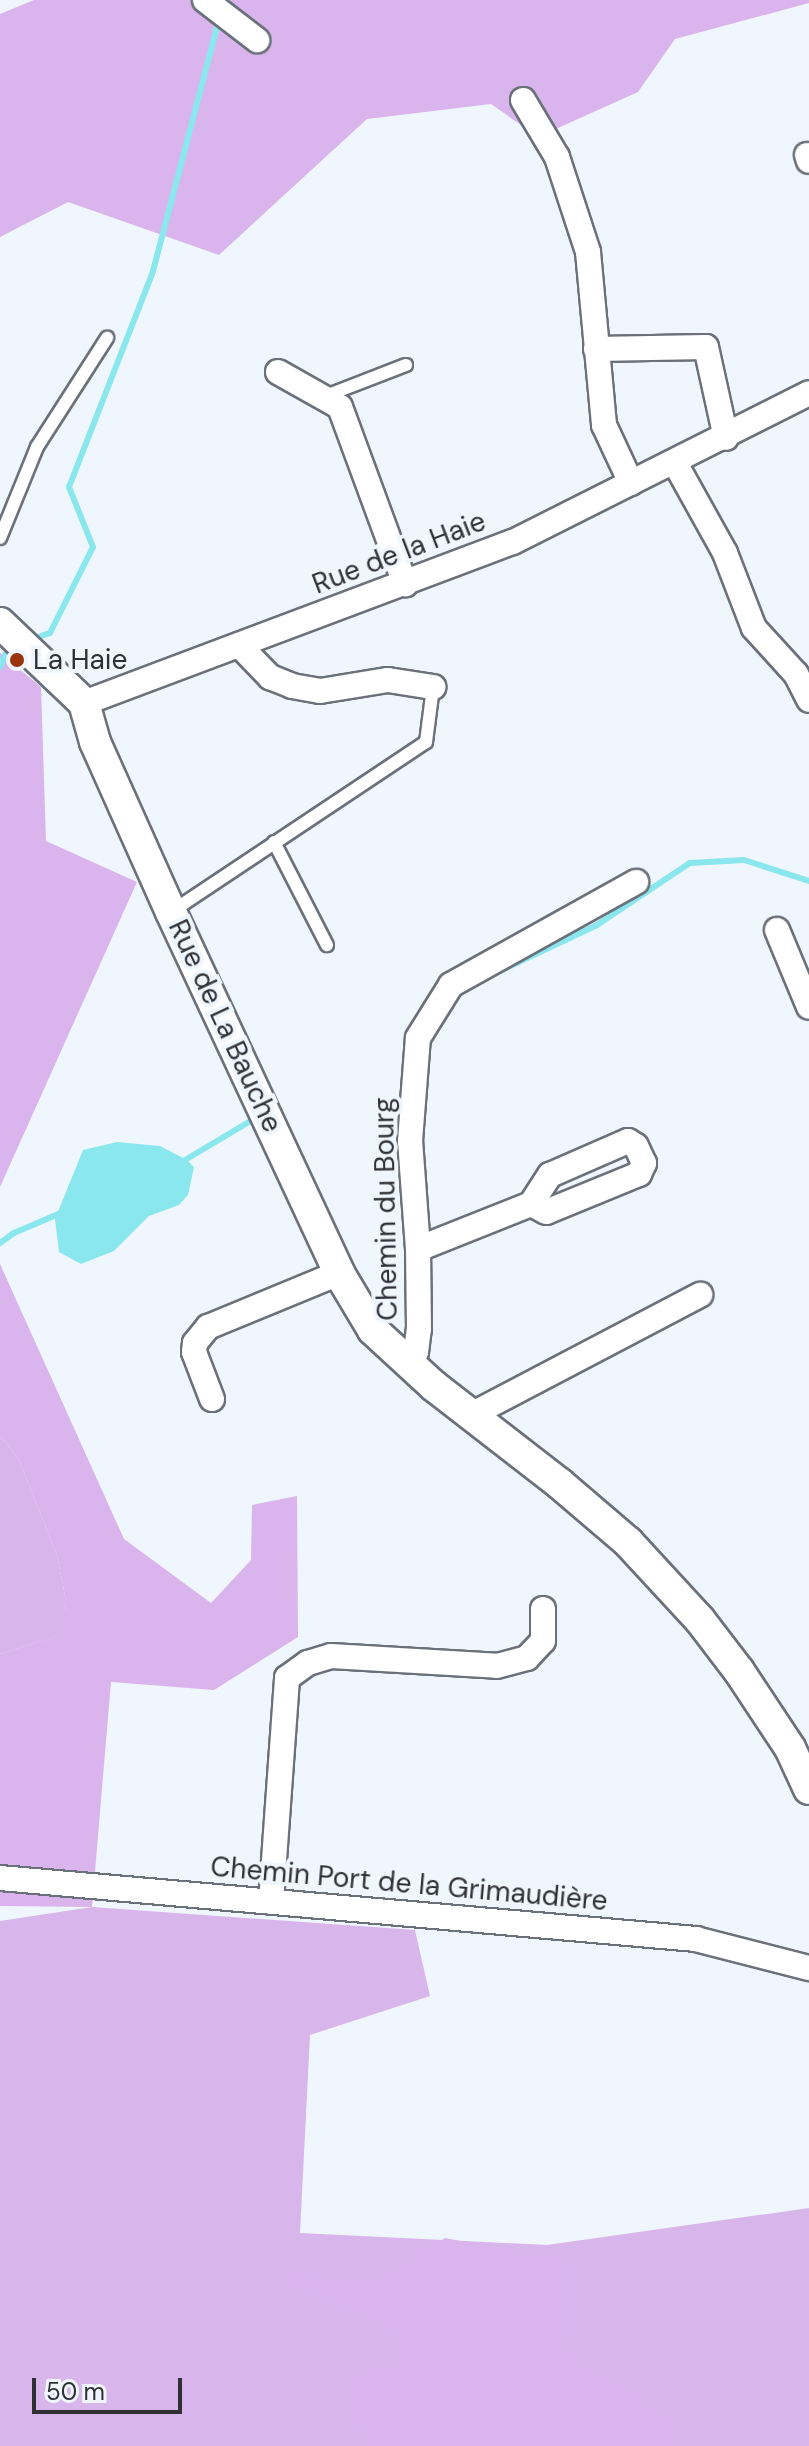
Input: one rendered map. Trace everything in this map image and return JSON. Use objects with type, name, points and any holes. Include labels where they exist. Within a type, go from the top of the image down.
[{"type":"street","points":[[205,0],[257,40]]},
{"type":"street","points":[[523,100],[557,157],[588,252],[604,425],[631,483]]},
{"type":"street","points":[[596,349],[706,347],[726,438]]},
{"type":"street","points":[[278,372],[340,407],[405,584]]},
{"type":"street","name":"Rue de la Haie","points":[[84,703],[513,542],[726,438],[809,393]]},
{"type":"street","points":[[675,463],[725,553],[754,628],[796,674],[809,700]]},
{"type":"street","points":[[0,623],[84,703]]},
{"type":"street","points":[[239,645],[270,677],[292,686],[320,691],[388,680],[433,687]]},
{"type":"street","name":"Rue de La Bauche","points":[[84,703],[95,742],[171,912],[339,1273],[373,1330],[471,1415],[559,1483],[628,1542],[700,1620],[790,1748],[809,1789]]},
{"type":"street","name":"Chemin du Bourg","points":[[409,1363],[416,1352],[419,1329],[418,1249],[410,1141],[418,1038],[451,985],[636,882]]},
{"type":"street","points":[[777,930],[809,1007]]},
{"type":"street","points":[[418,1249],[531,1204]]},
{"type":"street","points":[[212,1399],[194,1352],[195,1343],[208,1327],[339,1273]]},
{"type":"street","points":[[471,1415],[700,1295]]},
{"type":"street","points":[[271,1902],[287,1678],[308,1663],[331,1656],[497,1666],[527,1658],[543,1641],[543,1609]]},
{"type":"street","name":"Chemin Port de la Grimaudière","points":[[0,1878],[696,1939],[809,1968]]},
{"type":"lane","points":[[0,538],[37,447],[107,338]]},
{"type":"lane","points":[[323,397],[406,365]]},
{"type":"lane","points":[[171,912],[426,742],[433,687]]},
{"type":"lane","points":[[274,842],[327,945]]},
{"type":"shaded area","points":[[34,0],[809,0],[809,3],[675,39],[638,92],[538,137],[491,104],[367,119],[219,255],[68,202],[0,237],[0,14]]},
{"type":"shaded area","points":[[0,653],[41,687],[46,841],[137,882],[0,1187]]},
{"type":"shaded area","points":[[0,1264],[124,1539],[211,1603],[251,1560],[252,1505],[297,1496],[298,1637],[214,1690],[111,1682],[92,1907],[0,1906],[0,1654],[63,1634],[66,1601],[57,1555],[19,1460],[0,1436]]},
{"type":"shaded area","points":[[0,1436],[19,1460],[57,1555],[66,1601],[64,1634],[0,1654]]},
{"type":"shaded area","points":[[92,1907],[415,1930],[430,1996],[310,2035],[300,2233],[547,2245],[809,2208],[809,2446],[0,2446],[0,1921]]},
{"type":"shaded area","points":[[445,2238],[569,2262],[566,2355],[663,2415],[679,2446],[362,2446],[355,2378],[402,2363],[392,2331],[271,2272],[372,2283]]},
{"type":"water","points":[[117,1142],[160,1146],[187,1160],[194,1167],[188,1195],[179,1205],[149,1216],[114,1251],[81,1264],[59,1252],[55,1219],[83,1150]]},
{"type":"waterway","points":[[41,636],[50,633],[93,547],[69,487],[153,271],[219,19]]},
{"type":"waterway","points":[[0,667],[10,644]]},
{"type":"waterway","points":[[504,969],[597,925],[690,863],[744,860],[809,881]]},
{"type":"waterway","points":[[180,1163],[252,1120]]},
{"type":"waterway","points":[[0,1243],[14,1233],[63,1212]]},
{"type":"place","name":"La Haie","points":[[17,660]]}]
